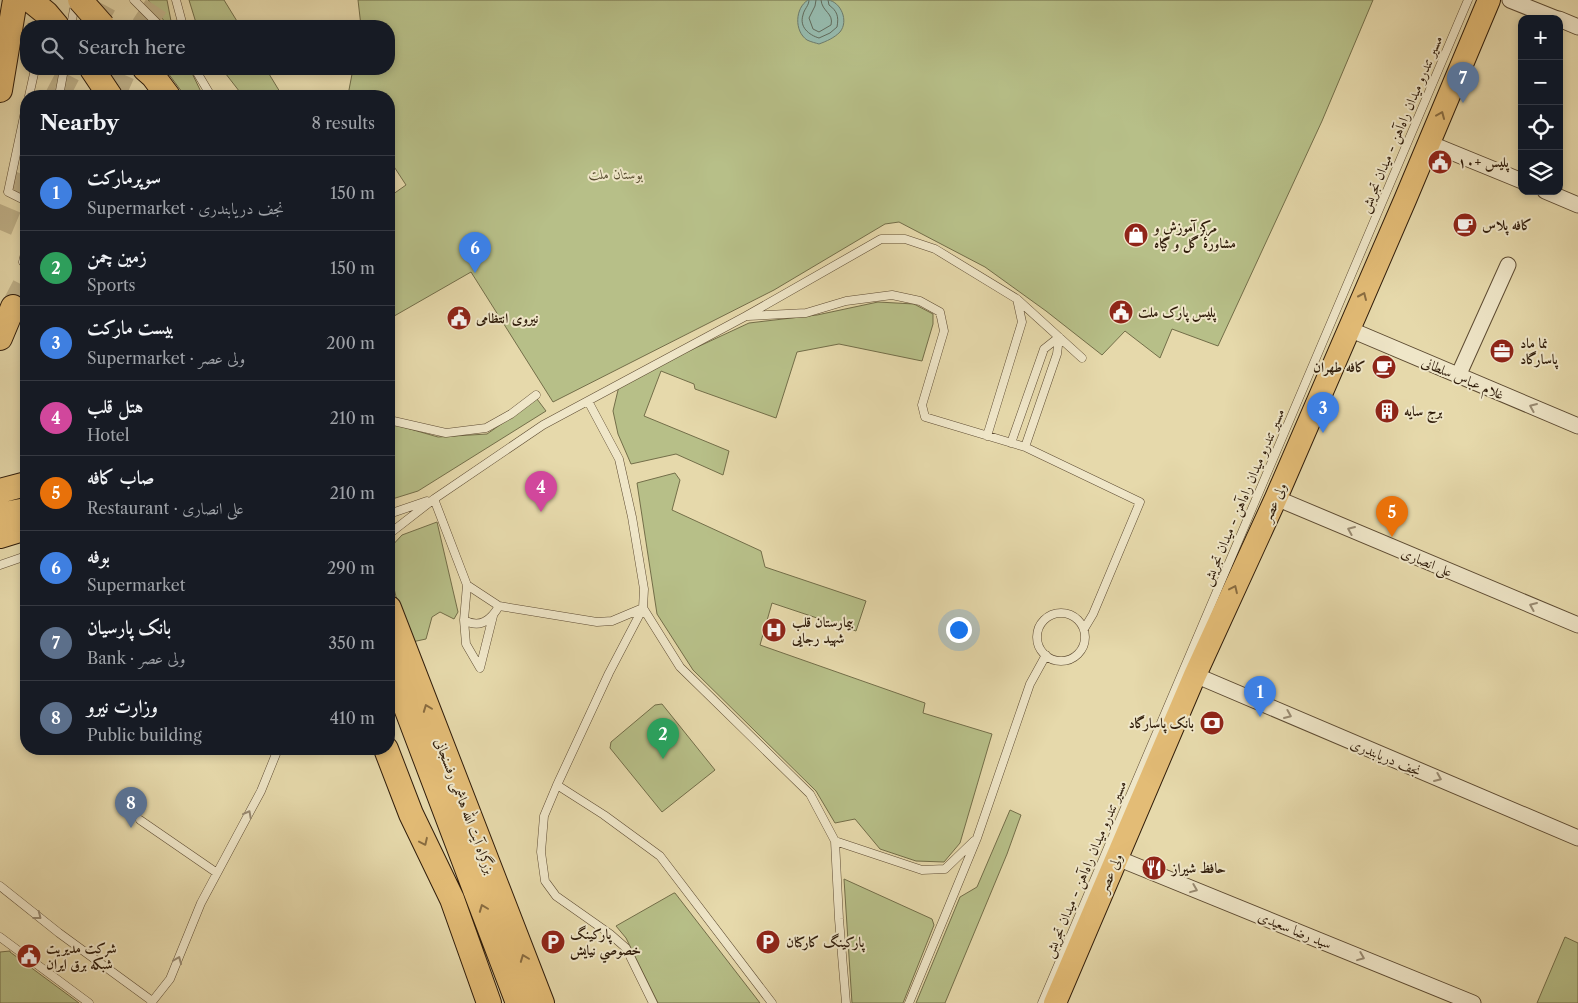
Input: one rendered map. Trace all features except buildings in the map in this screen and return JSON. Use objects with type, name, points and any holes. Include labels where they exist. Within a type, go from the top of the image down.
[{"type":"highway","points":[[0,90],[14,0]]},
{"type":"highway","points":[[30,0],[51,20]]},
{"type":"highway","points":[[80,0],[98,20]]},
{"type":"highway","points":[[96,75],[106,90]]},
{"type":"highway","points":[[138,75],[149,90]]},
{"type":"highway","points":[[152,75],[164,90]]},
{"type":"highway","points":[[0,338],[13,307]]},
{"type":"highway","points":[[0,491],[20,486]]},
{"type":"highway","points":[[0,515],[20,511]]},
{"type":"highway","points":[[0,536],[20,530]]},
{"type":"highway","name":"بزرگراه آیت الله هاشمی رفسنجانی","points":[[395,623],[542,1003]]},
{"type":"highway","points":[[395,679],[518,1003]]},
{"type":"highway","points":[[372,755],[411,814]]},
{"type":"highway","points":[[388,755],[411,814],[452,899],[489,1003]]},
{"type":"main road","name":"ولی عصر","points":[[1055,1003],[1195,675],[1276,498],[1430,143],[1489,0]]},
{"type":"street","points":[[1510,0],[1548,15]]},
{"type":"street","points":[[1563,21],[1578,27]]},
{"type":"street","points":[[1430,143],[1518,179]]},
{"type":"street","points":[[1554,195],[1578,205]]},
{"type":"street","points":[[1458,376],[1508,264]]},
{"type":"street","name":"غلام عباس سلطانی","points":[[1349,329],[1578,426]]},
{"type":"street","name":"علی انصاری","points":[[1276,498],[1578,625]]},
{"type":"street","name":"نجف دریابندری","points":[[1195,675],[1578,838]]},
{"type":"street","name":"سید رضا سعیدی","points":[[1117,858],[1473,1003]]},
{"type":"lane","points":[[72,20],[74,9],[85,0]]},
{"type":"lane","points":[[134,0],[154,20]]},
{"type":"lane","points":[[176,0],[181,20]]},
{"type":"lane","name":"مسیر تندرو میدان راه‌آهن - میدان تجریش","points":[[1042,1003],[1468,0]]},
{"type":"lane","points":[[30,90],[34,75]]},
{"type":"lane","points":[[60,90],[63,75]]},
{"type":"lane","points":[[199,75],[208,90]]},
{"type":"lane","points":[[20,135],[8,192],[20,198]]},
{"type":"lane","points":[[395,529],[434,499],[544,425],[746,316],[881,239],[905,239],[935,249],[1017,299],[1082,358]]},
{"type":"lane","points":[[746,316],[806,313],[846,301],[892,295],[920,301],[940,312],[944,331],[922,405],[925,417],[1025,447],[1140,502],[1093,614],[1084,629]]},
{"type":"lane","points":[[987,436],[1022,322],[1017,299]]},
{"type":"lane","points":[[1011,443],[1044,349],[1059,337]]},
{"type":"lane","points":[[1025,447],[1057,354],[1059,337]]},
{"type":"lane","points":[[395,421],[446,433],[486,428],[511,414],[536,395]]},
{"type":"lane","points":[[588,400],[618,459],[632,517],[644,589],[643,608],[609,673],[544,816],[541,852],[545,881],[556,896],[610,934],[626,948],[653,1003]]},
{"type":"lane","points":[[395,512],[434,499]]},
{"type":"lane","points":[[434,499],[467,585],[464,620],[466,644],[480,668],[493,616],[499,606]]},
{"type":"lane","points":[[0,565],[20,558]]},
{"type":"lane","points":[[467,585],[499,606],[597,622],[612,621],[643,608]]},
{"type":"lane","points":[[643,608],[680,667],[810,794],[835,841],[846,1003]]},
{"type":"lane","points":[[1059,612],[1074,616],[1084,629],[1084,644],[1075,656],[1068,660],[1060,660],[1046,655],[1037,641],[1037,633],[1044,619],[1059,612]]},
{"type":"lane","points":[[464,620],[476,624],[483,623],[493,616]]},
{"type":"lane","points":[[909,1003],[977,838],[1030,684],[1046,655]]},
{"type":"lane","points":[[0,886],[59,933],[152,1002],[170,979],[201,903],[260,791],[275,755]]},
{"type":"lane","points":[[557,785],[604,815],[660,856],[772,1003]]},
{"type":"lane","points":[[140,820],[217,873]]},
{"type":"lane","points":[[835,841],[922,870],[945,869],[977,838]]},
{"type":"lane","points":[[0,937],[89,1003]]},
{"type":"lane","points":[[0,945],[12,946]]},
{"type":"green space","points":[[148,0],[167,0],[171,20],[163,20]]},
{"type":"green space","points":[[189,0],[224,0],[236,20],[195,20]]},
{"type":"green space","name":"بوستان ملت","points":[[358,0],[1373,0],[1322,121],[1218,346],[1172,329],[1160,358],[1125,331],[1102,355],[1046,311],[985,267],[899,222],[885,224],[774,290],[553,402],[471,272],[395,316],[395,193],[406,185],[395,168],[395,90],[349,90],[352,75],[395,75],[395,20],[360,20]]},
{"type":"green space","points":[[169,75],[193,75],[200,90],[181,90]]},
{"type":"green space","points":[[227,75],[270,75],[279,90],[238,90]]},
{"type":"green space","points":[[878,302],[914,304],[933,314],[933,324],[922,361],[839,344],[797,352],[776,418],[695,389],[694,384],[661,371],[644,416],[729,451],[723,475],[676,454],[631,464],[618,434],[613,411],[619,386],[650,369],[749,323],[817,315]]},
{"type":"green space","points":[[537,399],[546,411],[418,491],[395,498],[395,425],[438,437],[487,434]]},
{"type":"green space","points":[[675,473],[680,480],[672,510],[761,551],[765,567],[866,601],[856,631],[772,603],[760,645],[925,703],[923,713],[992,734],[960,843],[944,862],[916,861],[880,849],[855,819],[835,823],[816,791],[693,670],[657,614],[637,483]]},
{"type":"green space","points":[[437,522],[458,612],[454,619],[440,612],[432,617],[426,639],[412,642],[395,593],[395,543],[402,535]]},
{"type":"green space","points":[[662,704],[715,770],[662,812],[610,748],[611,742],[655,705]]},
{"type":"green space","points":[[1010,810],[1021,815],[1007,854],[945,1003],[916,1003],[960,897],[977,887]]},
{"type":"green space","points":[[844,879],[932,919],[934,925],[903,1003],[852,1003]]},
{"type":"green space","points":[[674,893],[760,1003],[658,1003],[626,938],[616,926]]},
{"type":"green space","points":[[1565,937],[1578,943],[1578,1003],[1537,1003]]},
{"type":"green space","points":[[10,951],[79,1003],[0,1003],[0,952]]},
{"type":"water","points":[[808,0],[833,1],[840,8],[844,18],[843,28],[840,32],[819,44],[807,40],[798,25],[801,8]]},
{"type":"tunnel","points":[[96,20],[107,0]]},
{"type":"tunnel","points":[[147,20],[160,0]]},
{"type":"tunnel","points":[[60,90],[68,75]]},
{"type":"tunnel","points":[[116,90],[122,75]]},
{"type":"tunnel","points":[[0,230],[20,182]]},
{"type":"tunnel","points":[[13,307],[20,294]]},
{"type":"place","name":"بانک پارسیان","points":[[1463,103]]},
{"type":"place","name":"پلیس +۱۰","points":[[1440,162]]},
{"type":"place","name":"کافه پلاس","points":[[1465,225]]},
{"type":"place","name":"مرکز آموزش و مشاورهٔ گل و گیاه","points":[[1136,235]]},
{"type":"place","name":"بوفه","points":[[475,273]]},
{"type":"place","name":"پلیس پارک ملت","points":[[1121,312]]},
{"type":"place","name":"نیروی انتظامی","points":[[459,318]]},
{"type":"place","name":"نما ماد پاسارگاد","points":[[1502,351]]},
{"type":"place","name":"کافه طهران","points":[[1384,367]]},
{"type":"place","name":"برج سایه","points":[[1387,411]]},
{"type":"place","name":"بیست مارکت","points":[[1323,433]]},
{"type":"place","name":"هتل قلب","points":[[541,512]]},
{"type":"place","name":"صاب کافه","points":[[1392,537]]},
{"type":"place","name":"بیمارستان قلب شهید رجایی","points":[[774,630]]},
{"type":"place","name":"سوپرمارکت","points":[[1260,717]]},
{"type":"place","name":"بانک پاسارگاد","points":[[1212,723]]},
{"type":"place","name":"زمین چمن","points":[[663,759]]},
{"type":"place","name":"وزارت نیرو","points":[[131,828]]},
{"type":"place","name":"حافظ شیراز","points":[[1154,868]]},
{"type":"place","name":"پاركينگ خصوصي نيايش","points":[[553,942]]},
{"type":"place","name":"پارکینگ کارکنان","points":[[768,942]]},
{"type":"place","name":"شرکت مدیریت شبکه برق ایران","points":[[29,956]]}]
